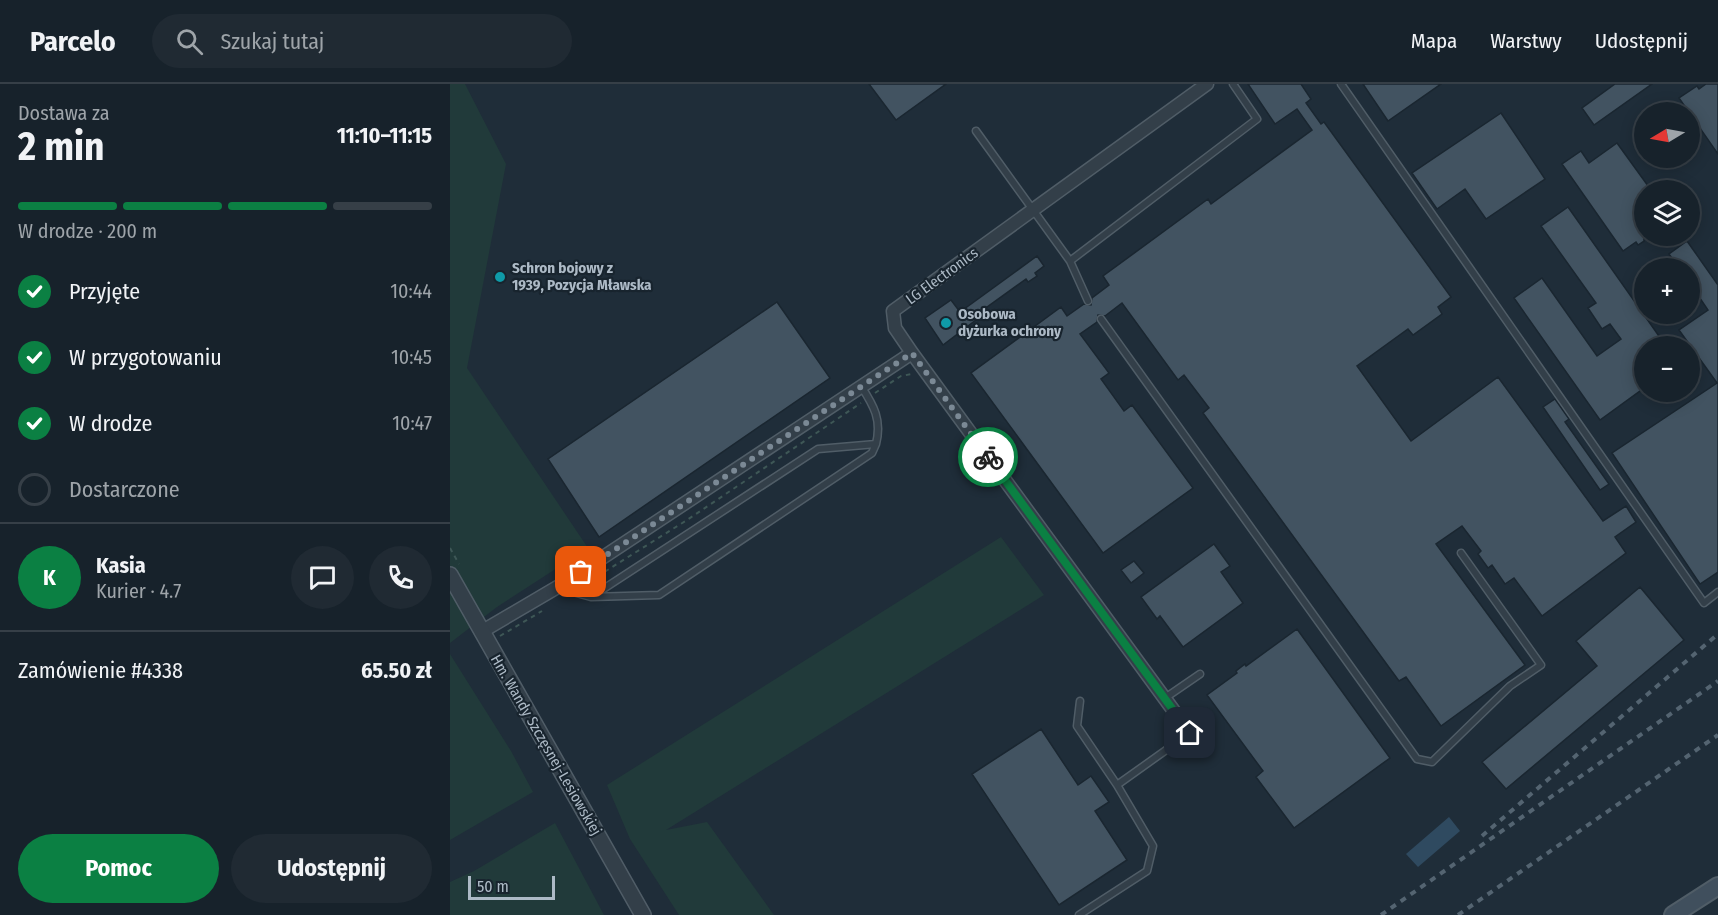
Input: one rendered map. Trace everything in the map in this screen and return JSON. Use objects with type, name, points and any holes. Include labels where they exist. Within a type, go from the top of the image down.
[{"type":"main road","points":[[1673,915],[1718,886]]},
{"type":"street","name":"LG Electronics","points":[[1190,733],[912,353],[895,328],[894,311],[1207,84]]},
{"type":"street","points":[[481,632],[561,585],[912,353]]},
{"type":"street","name":"Hm. Wandy Szczęsnej-Lesiowskiej","points":[[450,574],[643,915]]},
{"type":"lane","points":[[1070,261],[1257,119],[1233,84]]},
{"type":"lane","points":[[1341,84],[1704,603],[1718,592]]},
{"type":"lane","points":[[976,131],[1070,261],[1088,301]]},
{"type":"lane","points":[[1101,319],[1417,759],[1432,762],[1510,686],[1541,665],[1461,553]]},
{"type":"lane","points":[[561,585],[573,592],[591,597],[659,595],[872,453],[880,428],[876,409],[861,386]]},
{"type":"lane","points":[[591,597],[818,449],[876,444]]},
{"type":"lane","points":[[1164,698],[1200,674]]},
{"type":"lane","points":[[1078,915],[1147,871],[1153,846],[1117,785],[1077,726],[1080,701]]},
{"type":"lane","points":[[1117,785],[1190,733]]},
{"type":"path","points":[[573,592],[687,520],[901,376],[912,374],[919,378]]},
{"type":"path","points":[[501,636],[546,609]]},
{"type":"green space","points":[[450,84],[465,84],[506,164],[467,368],[588,548],[497,607],[450,643]]},
{"type":"green space","points":[[1001,537],[1044,595],[666,830],[707,822],[774,915],[679,915],[630,839],[607,785]]},
{"type":"green space","points":[[450,654],[511,751],[533,792],[450,840]]},
{"type":"green space","points":[[555,823],[604,915],[450,915],[450,882],[474,871]]},
{"type":"water","points":[[1449,817],[1460,831],[1418,867],[1406,854]]},
{"type":"building","points":[[869,84],[946,84],[896,120]]},
{"type":"building","points":[[1248,84],[1301,84],[1311,99],[1306,103],[1321,124],[1324,122],[1451,297],[1438,307],[1442,314],[1413,335],[1408,329],[1357,366],[1411,441],[1498,377],[1603,521],[1626,506],[1636,522],[1615,537],[1626,553],[1542,616],[1514,578],[1505,584],[1492,565],[1488,568],[1478,554],[1481,551],[1462,526],[1436,544],[1525,665],[1441,726],[1406,677],[1399,681],[1203,413],[1209,408],[1184,375],[1178,380],[1122,303],[1105,316],[1098,315],[1097,322],[1080,334],[1109,373],[1101,379],[1124,411],[1132,405],[1193,488],[1103,553],[971,373],[1061,307],[1067,316],[1084,304],[1091,305],[1092,298],[1109,285],[1103,276],[1208,199],[1211,204],[1312,130],[1297,109],[1275,124]]},
{"type":"building","points":[[1363,84],[1441,84],[1388,121]]},
{"type":"building","points":[[1615,84],[1652,84],[1594,125],[1582,108]]},
{"type":"building","points":[[1706,84],[1718,84],[1718,154],[1700,128],[1700,102],[1682,102],[1679,98],[1697,86],[1699,89]]},
{"type":"building","points":[[1501,113],[1545,179],[1486,219],[1465,189],[1437,209],[1412,173]]},
{"type":"building","points":[[1617,143],[1644,180],[1634,180],[1634,243],[1623,251],[1562,164],[1581,151],[1589,163]]},
{"type":"building","points":[[1568,207],[1634,301],[1634,324],[1650,324],[1659,336],[1634,336],[1634,395],[1600,420],[1514,298],[1542,278],[1597,356],[1621,339],[1610,324],[1602,329],[1588,308],[1596,303],[1541,226]]},
{"type":"building","points":[[1680,246],[1691,246],[1699,258],[1672,258],[1669,254]]},
{"type":"building","points":[[1037,256],[1044,266],[1035,273],[1037,276],[1028,282],[1026,279],[983,310],[985,313],[943,345],[925,318],[951,300],[960,312]]},
{"type":"building","points":[[1700,259],[1718,285],[1718,572],[1700,584],[1612,453],[1688,402],[1700,402],[1700,394],[1717,383],[1700,359],[1700,336],[1683,336],[1679,330],[1688,324],[1700,324],[1700,316],[1708,310],[1700,298]]},
{"type":"building","points":[[777,302],[830,378],[599,537],[548,459]]},
{"type":"building","points":[[1555,399],[1569,419],[1565,422],[1609,484],[1600,490],[1543,407]]},
{"type":"building","points":[[1214,544],[1230,566],[1221,572],[1243,603],[1183,647],[1160,616],[1157,619],[1141,597]]},
{"type":"building","points":[[1134,561],[1144,573],[1131,583],[1121,570]]},
{"type":"building","points":[[1640,587],[1684,640],[1506,789],[1482,762],[1597,666],[1576,641]]},
{"type":"building","points":[[1297,629],[1390,758],[1294,828],[1256,777],[1263,771],[1207,695],[1237,673],[1236,671],[1245,664],[1246,666]]},
{"type":"building","points":[[1041,729],[1078,785],[1091,776],[1109,802],[1095,811],[1127,860],[1059,905],[972,774]]},
{"type":"railway","points":[[1482,836],[1718,634]]},
{"type":"railway","points":[[1381,915],[1718,681]]},
{"type":"railway","points":[[1458,915],[1718,735]]},
{"type":"way so far","points":[[581,572],[912,353],[988,457]]},
{"type":"place","name":"Schron bojowy z 1939, Pozycja Mławska","points":[[500,277]]},
{"type":"place","name":"Osobowa dyżurka ochrony","points":[[946,323]]},
{"type":"route","points":[[988,457],[1190,733]]}]
